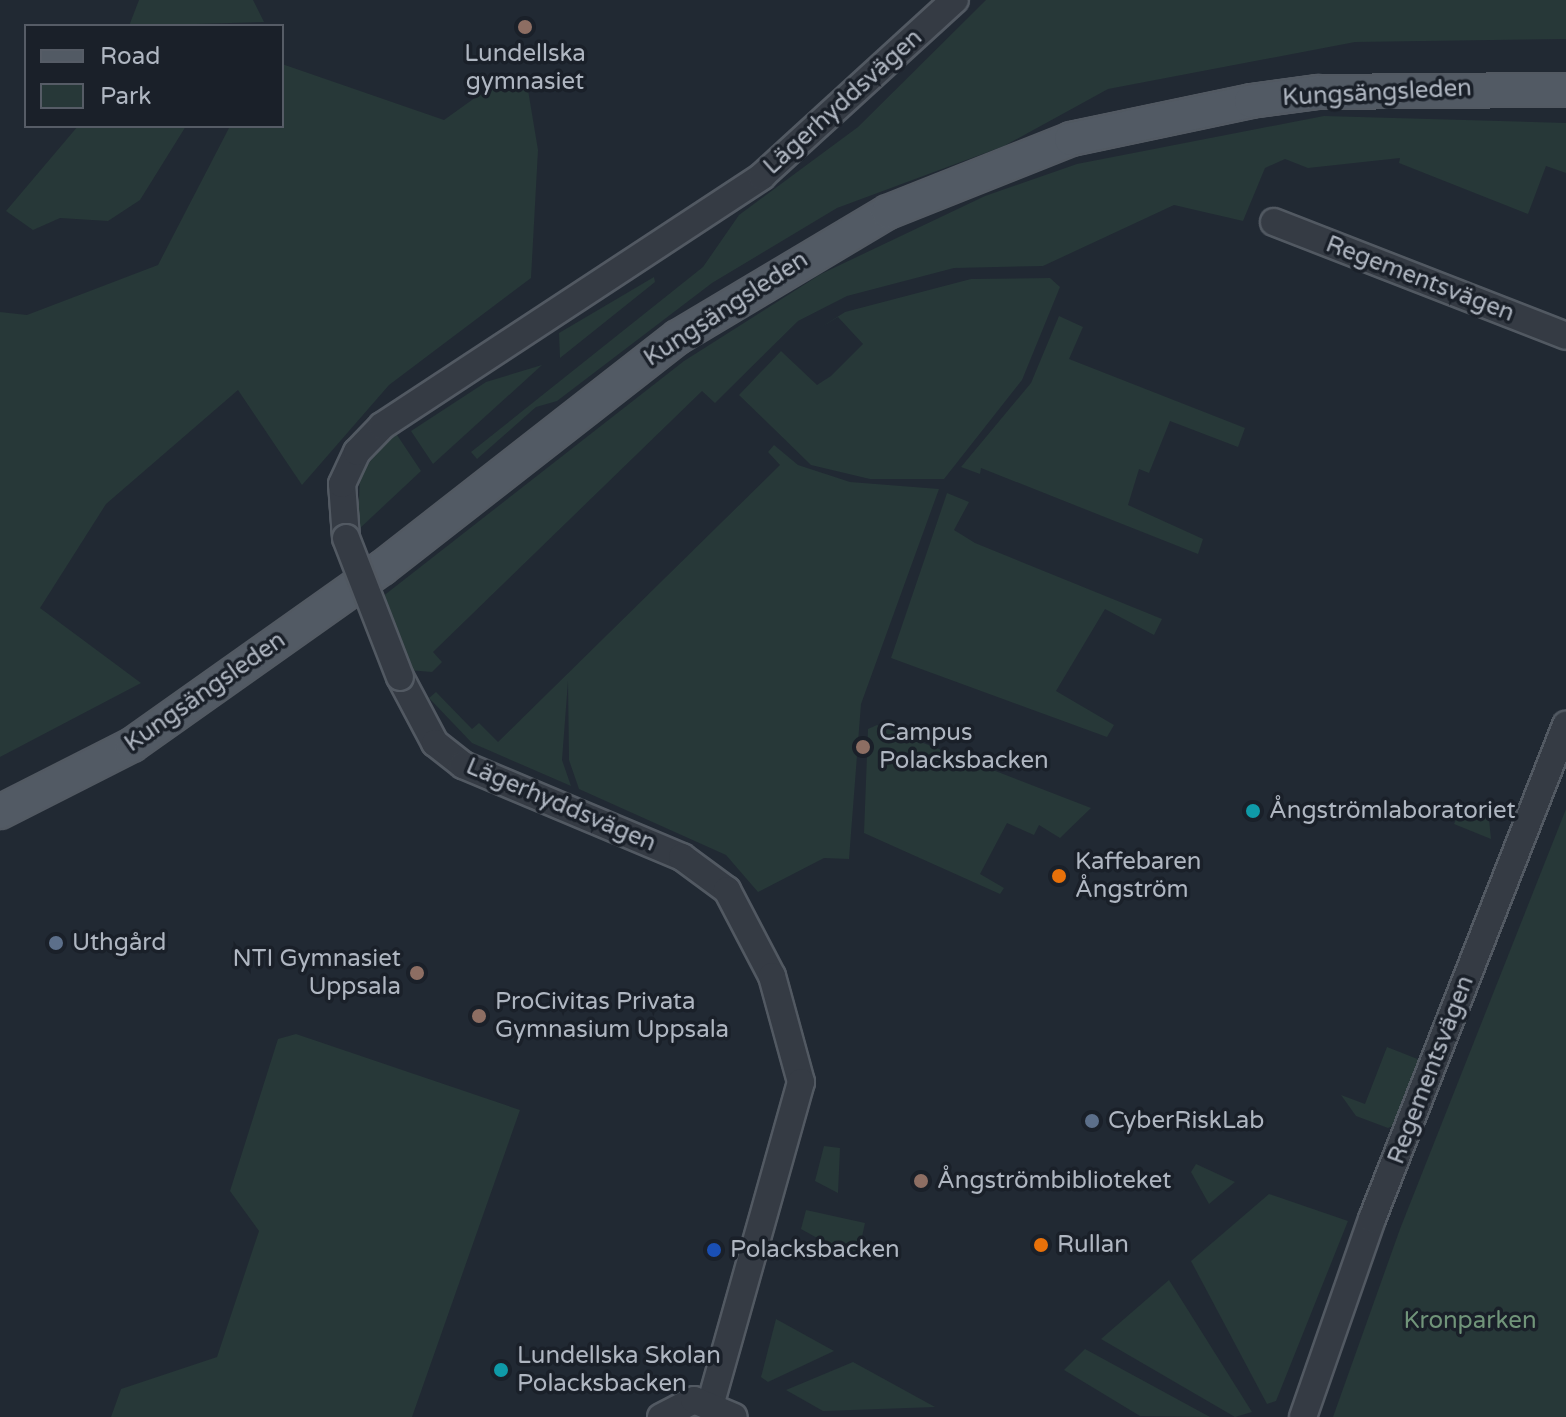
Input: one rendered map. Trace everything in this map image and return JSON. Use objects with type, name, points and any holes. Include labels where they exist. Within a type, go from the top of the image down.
[{"type":"main road","name":"Kungsängsleden","points":[[0,812],[132,745],[382,568],[678,337],[888,212],[1071,139],[1251,101],[1318,92],[1566,90]]},
{"type":"street","name":"Lägerhyddsvägen","points":[[711,1402],[801,1082],[772,976],[727,890],[682,857],[463,765],[435,743],[400,677],[346,538],[342,484],[357,452],[382,426],[762,176],[955,0]]},
{"type":"street","name":"Regementsvägen","points":[[1274,222],[1566,336]]},
{"type":"street","name":"Regementsvägen","points":[[1303,1417],[1372,1219],[1566,725]]},
{"type":"street","points":[[661,1417],[676,1405],[711,1402],[734,1417]]},
{"type":"green space","points":[[139,0],[253,0],[264,22],[196,24],[130,24]]},
{"type":"green space","points":[[986,0],[1566,0],[1566,39],[1355,42],[1108,89],[1004,146],[837,208],[712,283],[557,401],[536,407],[477,459],[471,452],[703,267],[739,215],[858,127]]},
{"type":"green space","points":[[284,65],[444,120],[497,82],[527,84],[538,150],[531,278],[389,385],[302,485],[238,390],[106,504],[40,608],[141,683],[0,757],[0,312],[27,315],[158,265],[229,128],[284,128]]},
{"type":"green space","points":[[1324,116],[1566,123],[1566,173],[1546,166],[1528,214],[1399,163],[1400,158],[1308,168],[1285,159],[1265,168],[1243,221],[1174,205],[1043,266],[954,268],[847,296],[798,321],[715,403],[702,391],[433,652],[442,662],[432,672],[408,670],[382,597],[684,361],[821,274],[985,196],[1077,164]]},
{"type":"green space","points":[[76,128],[185,128],[140,200],[108,221],[60,218],[33,230],[6,211]]},
{"type":"green space","points":[[654,277],[655,282],[560,358],[559,333]]},
{"type":"green space","points":[[1050,278],[1060,287],[1022,380],[944,479],[870,479],[811,465],[739,395],[781,351],[817,385],[831,376],[863,344],[838,317],[820,328],[845,312],[971,279]]},
{"type":"green space","points":[[1059,316],[1083,327],[1069,359],[1245,428],[1238,447],[1170,421],[1149,473],[1139,469],[1128,505],[1203,539],[1198,554],[981,468],[980,474],[961,467],[1031,383]]},
{"type":"green space","points":[[542,365],[433,464],[411,431],[486,382]]},
{"type":"green space","points":[[395,432],[421,471],[358,530],[360,473]]},
{"type":"green space","points":[[774,445],[798,465],[850,482],[939,489],[861,704],[849,859],[824,858],[758,892],[726,855],[579,789],[569,760],[568,681],[562,760],[571,786],[472,743],[429,698],[436,692],[472,729],[479,723],[498,742],[780,465],[768,452]]},
{"type":"green space","points":[[947,493],[969,502],[954,530],[975,543],[1162,619],[1154,635],[1105,609],[1056,691],[1114,725],[1107,737],[891,658]]},
{"type":"green space","points":[[877,725],[1091,808],[1060,838],[1039,825],[1034,835],[1007,823],[980,874],[1004,888],[1000,894],[864,833],[868,729]]},
{"type":"green space","points":[[1461,808],[1489,819],[1491,839],[1454,824]]},
{"type":"green space","name":"Kronparken","points":[[1566,809],[1566,1417],[1333,1417],[1400,1229]]},
{"type":"green space","points":[[296,1034],[520,1110],[412,1417],[111,1417],[121,1389],[217,1357],[259,1231],[230,1191],[278,1039]]},
{"type":"green space","points":[[1387,1047],[1420,1060],[1397,1124],[1388,1128],[1356,1116],[1341,1095],[1365,1104]]},
{"type":"green space","points":[[824,1146],[840,1148],[838,1193],[815,1181]]},
{"type":"green space","points":[[1196,1164],[1235,1182],[1209,1204],[1191,1172]]},
{"type":"green space","points":[[1269,1194],[1348,1221],[1276,1401],[1267,1404],[1191,1261]]},
{"type":"green space","points":[[806,1210],[865,1223],[857,1260],[801,1229]]},
{"type":"green space","points":[[1169,1280],[1252,1412],[1235,1417],[1101,1339]]},
{"type":"green space","points":[[776,1319],[834,1351],[768,1382],[761,1377]]},
{"type":"green space","points":[[1085,1349],[1210,1417],[1140,1416],[1064,1370]]},
{"type":"green space","points":[[853,1362],[935,1407],[823,1411],[786,1390]]},
{"type":"place","name":"Lundellska gymnasiet","points":[[525,27]]},
{"type":"place","name":"Campus Polacksbacken","points":[[863,747]]},
{"type":"place","name":"Ångströmlaboratoriet","points":[[1253,811]]},
{"type":"place","name":"Kaffebaren Ångström","points":[[1059,876]]},
{"type":"place","name":"Uthgård","points":[[56,943]]},
{"type":"place","name":"NTI Gymnasiet Uppsala","points":[[417,973]]},
{"type":"place","name":"ProCivitas Privata Gymnasium Uppsala","points":[[479,1016]]},
{"type":"place","name":"CyberRiskLab","points":[[1092,1121]]},
{"type":"place","name":"Ångströmbiblioteket","points":[[921,1181]]},
{"type":"place","name":"Rullan","points":[[1041,1245]]},
{"type":"place","name":"Polacksbacken","points":[[714,1250]]},
{"type":"place","name":"Lundellska Skolan Polacksbacken","points":[[501,1370]]}]
